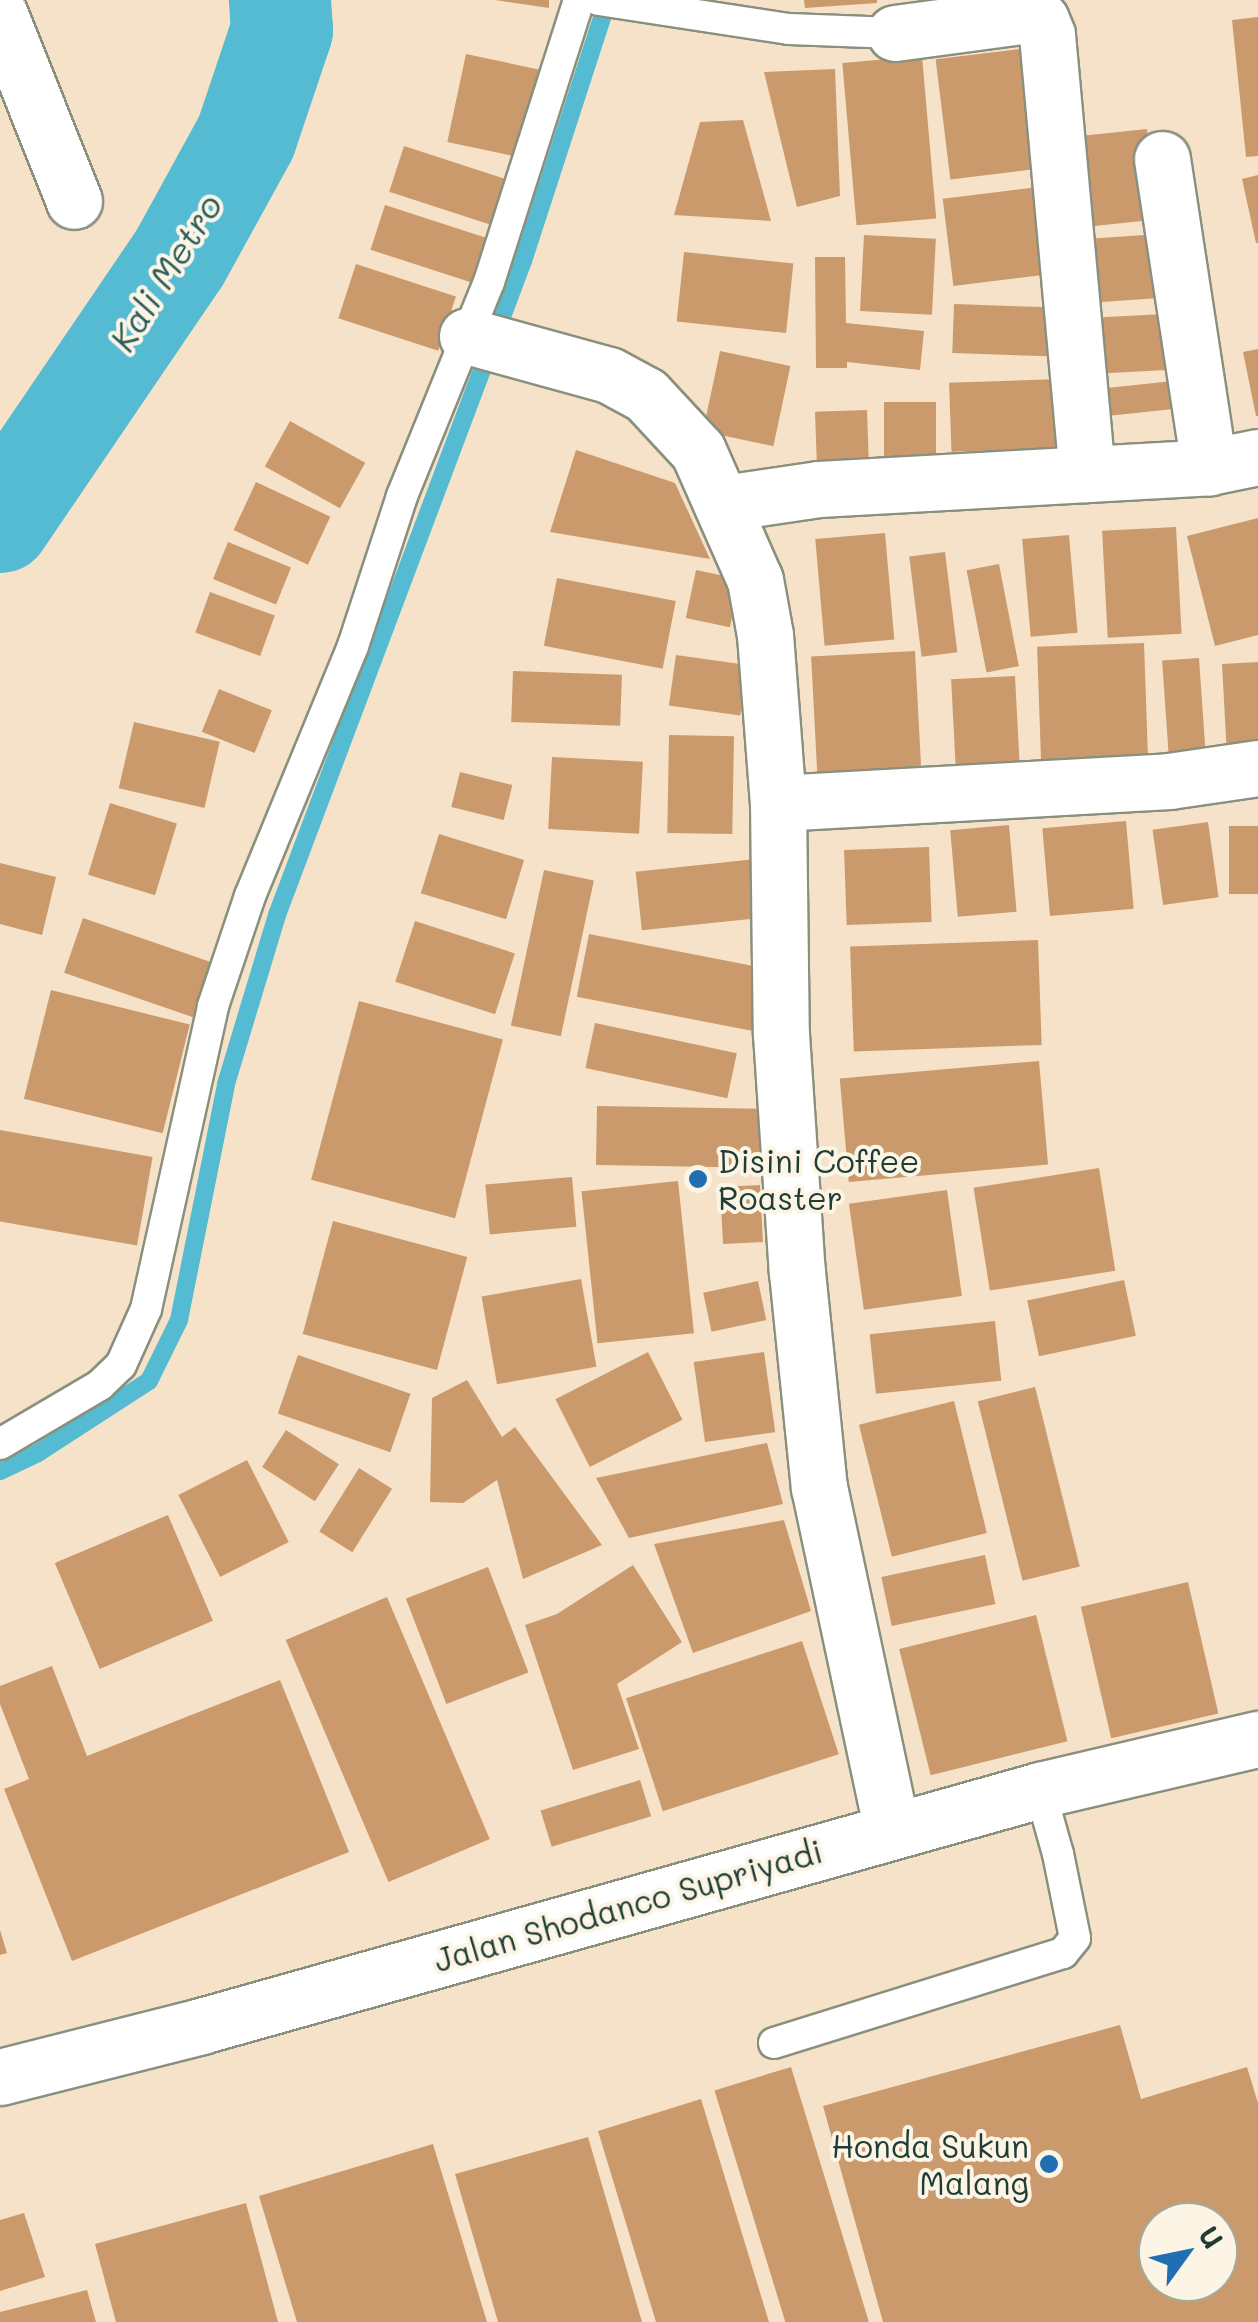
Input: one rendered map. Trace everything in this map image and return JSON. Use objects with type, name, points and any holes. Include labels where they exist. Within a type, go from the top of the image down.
[{"type":"street","points":[[895,33],[1029,14],[1042,20],[1047,36],[1086,474]]},
{"type":"street","points":[[0,15],[74,201]]},
{"type":"street","points":[[724,503],[819,488],[1234,462],[1162,159]]},
{"type":"street","points":[[492,343],[609,375],[646,395],[698,451],[724,503],[759,598],[778,802],[781,1034],[797,1272],[820,1488],[892,1830]]},
{"type":"street","points":[[778,802],[1114,785],[1258,768]]},
{"type":"street","name":"Jalan Shodanco Supriyadi","points":[[0,2077],[201,2026],[1040,1790],[1258,1739]]},
{"type":"lane","points":[[0,1444],[121,1366],[146,1308],[213,1006],[250,896],[353,646],[402,496],[492,343],[489,282],[580,0]]},
{"type":"lane","points":[[613,2],[788,29],[895,33]]},
{"type":"lane","points":[[774,2043],[1063,1953],[1075,1938],[1040,1790]]},
{"type":"building","points":[[495,0],[549,0],[549,8]]},
{"type":"building","points":[[804,0],[877,0],[877,3],[805,8]]},
{"type":"building","points":[[1258,17],[1258,156],[1246,157],[1232,20]]},
{"type":"building","points":[[1020,49],[1035,169],[950,179],[936,59]]},
{"type":"building","points":[[466,54],[543,70],[525,158],[447,142]]},
{"type":"building","points":[[922,56],[936,218],[857,225],[842,63]]},
{"type":"building","points":[[835,69],[840,196],[797,207],[764,72]]},
{"type":"building","points":[[743,120],[771,221],[674,215],[700,122]]},
{"type":"building","points":[[1147,129],[1157,220],[1085,227],[1075,137]]},
{"type":"building","points":[[404,146],[512,181],[498,227],[389,192]]},
{"type":"building","points":[[1258,175],[1258,243],[1256,243],[1242,179]]},
{"type":"building","points":[[1038,187],[1049,274],[953,286],[943,199]]},
{"type":"building","points":[[385,205],[487,238],[472,283],[370,250]]},
{"type":"building","points":[[1158,234],[1162,298],[1088,303],[1083,239]]},
{"type":"building","points":[[864,235],[936,239],[932,315],[860,311]]},
{"type":"building","points":[[684,252],[793,263],[786,333],[677,322]]},
{"type":"building","points":[[815,257],[845,257],[846,323],[924,331],[920,370],[847,362],[847,368],[816,368]]},
{"type":"building","points":[[356,264],[456,296],[438,351],[338,318]]},
{"type":"building","points":[[954,304],[1050,307],[1048,356],[952,353]]},
{"type":"building","points":[[1164,314],[1167,370],[1100,373],[1097,318]]},
{"type":"building","points":[[1258,349],[1258,416],[1256,416],[1243,352]]},
{"type":"building","points":[[720,351],[790,366],[773,446],[703,431]]},
{"type":"building","points":[[1060,379],[1062,448],[951,452],[949,383]]},
{"type":"building","points":[[1173,381],[1176,409],[1100,417],[1097,389]]},
{"type":"building","points":[[884,402],[936,402],[936,468],[884,468]]},
{"type":"building","points":[[867,410],[869,471],[817,473],[815,412]]},
{"type":"building","points":[[290,421],[365,463],[340,508],[265,466]]},
{"type":"building","points":[[576,450],[675,483],[710,559],[550,532]]},
{"type":"building","points":[[256,482],[330,517],[308,565],[234,530]]},
{"type":"building","points":[[1258,518],[1258,635],[1215,646],[1187,536]]},
{"type":"building","points":[[1176,527],[1182,634],[1108,638],[1102,531]]},
{"type":"building","points":[[885,533],[894,640],[825,646],[815,539]]},
{"type":"building","points":[[1069,535],[1078,633],[1031,637],[1022,539]]},
{"type":"building","points":[[228,542],[291,567],[276,605],[213,579]]},
{"type":"building","points":[[945,552],[957,652],[922,657],[909,556]]},
{"type":"building","points":[[999,564],[1019,666],[986,672],[967,570]]},
{"type":"building","points":[[696,570],[740,579],[730,627],[686,618]]},
{"type":"building","points":[[557,578],[676,601],[663,669],[544,646]]},
{"type":"building","points":[[210,592],[275,616],[260,656],[195,632]]},
{"type":"building","points":[[1144,643],[1148,760],[1041,764],[1037,647]]},
{"type":"building","points":[[915,651],[922,782],[818,787],[811,656]]},
{"type":"building","points":[[676,655],[747,665],[740,716],[669,706]]},
{"type":"building","points":[[1199,658],[1206,756],[1169,758],[1162,661]]},
{"type":"building","points":[[1258,662],[1258,755],[1227,756],[1222,664]]},
{"type":"building","points":[[513,671],[622,675],[620,726],[511,722]]},
{"type":"building","points":[[1015,676],[1020,777],[956,780],[951,679]]},
{"type":"building","points":[[219,689],[272,710],[255,753],[202,732]]},
{"type":"building","points":[[134,722],[220,742],[204,808],[119,788]]},
{"type":"building","points":[[669,735],[734,736],[732,834],[667,833]]},
{"type":"building","points":[[552,757],[643,762],[639,834],[548,829]]},
{"type":"building","points":[[460,772],[512,785],[504,820],[451,807]]},
{"type":"building","points":[[110,803],[177,823],[155,895],[88,875]]},
{"type":"building","points":[[1126,821],[1134,909],[1050,916],[1042,828]]},
{"type":"building","points":[[1208,822],[1219,897],[1163,905],[1153,830]]},
{"type":"building","points":[[1009,825],[1017,912],[958,917],[950,830]]},
{"type":"building","points":[[1229,826],[1258,826],[1258,894],[1229,894]]},
{"type":"building","points":[[439,834],[524,860],[506,919],[421,893]]},
{"type":"building","points":[[929,847],[932,922],[847,925],[844,850]]},
{"type":"building","points":[[756,859],[762,918],[642,930],[636,872]]},
{"type":"building","points":[[0,863],[56,877],[42,935],[0,924]]},
{"type":"building","points":[[544,870],[594,881],[561,1036],[511,1026]]},
{"type":"building","points":[[83,918],[220,965],[201,1020],[64,973]]},
{"type":"building","points":[[415,921],[515,953],[495,1014],[395,982]]},
{"type":"building","points":[[589,934],[764,968],[752,1031],[577,997]]},
{"type":"building","points":[[1038,940],[1042,1045],[854,1051],[850,947]]},
{"type":"building","points":[[51,990],[190,1025],[163,1133],[24,1099]]},
{"type":"building","points":[[359,1001],[503,1040],[455,1218],[311,1180]]},
{"type":"building","points":[[595,1023],[737,1053],[727,1098],[585,1068]]},
{"type":"building","points":[[1039,1061],[1048,1165],[849,1182],[840,1078]]},
{"type":"building","points":[[597,1106],[760,1109],[759,1168],[596,1165]]},
{"type":"building","points":[[0,1130],[153,1157],[137,1246],[0,1221]]},
{"type":"building","points":[[1099,1168],[1115,1271],[990,1291],[974,1188]]},
{"type":"building","points":[[572,1177],[576,1227],[490,1234],[485,1185]]},
{"type":"building","points":[[678,1181],[694,1333],[598,1343],[582,1191]]},
{"type":"building","points":[[760,1185],[763,1242],[723,1244],[720,1187]]},
{"type":"building","points":[[947,1190],[962,1296],[864,1310],[849,1204]]},
{"type":"building","points":[[333,1221],[467,1257],[437,1370],[303,1334]]},
{"type":"building","points":[[581,1279],[596,1367],[497,1384],[482,1297]]},
{"type":"building","points":[[1124,1280],[1136,1336],[1039,1356],[1027,1301]]},
{"type":"building","points":[[758,1281],[766,1320],[712,1332],[703,1293]]},
{"type":"building","points":[[995,1321],[1001,1381],[876,1394],[870,1334]]},
{"type":"building","points":[[648,1352],[683,1420],[590,1467],[555,1399]]},
{"type":"building","points":[[764,1352],[775,1432],[705,1442],[694,1362]]},
{"type":"building","points":[[298,1355],[411,1394],[390,1452],[278,1414]]},
{"type":"building","points":[[467,1380],[502,1437],[515,1427],[602,1545],[523,1579],[497,1480],[463,1503],[430,1502],[432,1398]]},
{"type":"building","points":[[1035,1387],[1080,1567],[1023,1581],[978,1401]]},
{"type":"building","points":[[954,1401],[987,1533],[892,1557],[859,1425]]},
{"type":"building","points":[[286,1430],[339,1464],[315,1501],[262,1467]]},
{"type":"building","points":[[767,1443],[783,1504],[629,1538],[596,1478]]},
{"type":"building","points":[[247,1460],[289,1542],[220,1577],[178,1495]]},
{"type":"building","points":[[359,1468],[392,1489],[352,1552],[319,1532]]},
{"type":"building","points":[[168,1515],[213,1621],[100,1669],[55,1563]]},
{"type":"building","points":[[784,1520],[811,1611],[693,1653],[654,1544]]},
{"type":"building","points":[[985,1555],[995,1604],[892,1626],[881,1577]]},
{"type":"building","points":[[633,1565],[682,1642],[617,1684],[639,1749],[573,1770],[525,1625],[557,1614]]},
{"type":"building","points":[[488,1567],[528,1672],[446,1704],[406,1599]]},
{"type":"building","points":[[1188,1582],[1218,1714],[1111,1738],[1081,1607]]},
{"type":"building","points":[[387,1597],[490,1839],[389,1882],[286,1640]]},
{"type":"building","points":[[1036,1615],[1067,1741],[931,1775],[899,1649]]},
{"type":"building","points":[[802,1641],[839,1754],[663,1811],[626,1698]]},
{"type":"building","points":[[52,1666],[87,1756],[280,1680],[349,1852],[72,1961],[4,1789],[29,1779],[0,1704],[0,1686]]},
{"type":"building","points":[[640,1780],[651,1816],[552,1847],[541,1810]]},
{"type":"building","points":[[0,1930],[7,1953],[0,1955]]},
{"type":"building","name":"Honda Sukun Malang","points":[[1120,2025],[1141,2099],[1247,2067],[1258,2103],[1258,2322],[883,2322],[823,2106]]},
{"type":"building","points":[[791,2067],[869,2321],[785,2322],[714,2090]]},
{"type":"building","points":[[701,2099],[769,2322],[656,2322],[598,2131]]},
{"type":"building","points":[[588,2137],[642,2322],[498,2322],[455,2174]]},
{"type":"building","points":[[433,2144],[487,2322],[297,2322],[259,2196]]},
{"type":"building","points":[[246,2203],[278,2322],[116,2322],[95,2244]]},
{"type":"building","points":[[24,2213],[45,2277],[0,2291],[0,2220]]},
{"type":"building","points":[[87,2290],[96,2322],[0,2322],[0,2312]]},
{"type":"waterway","name":"Kali Metro","points":[[0,522],[179,259],[246,137],[282,30],[280,0]]},
{"type":"waterway","points":[[0,1471],[38,1453],[149,1381],[179,1320],[226,1084],[277,915],[523,261],[608,0]]},
{"type":"place","name":"Disini Coffee Roaster","points":[[698,1179]]},
{"type":"place","name":"Honda Sukun Malang","points":[[1049,2164]]}]
